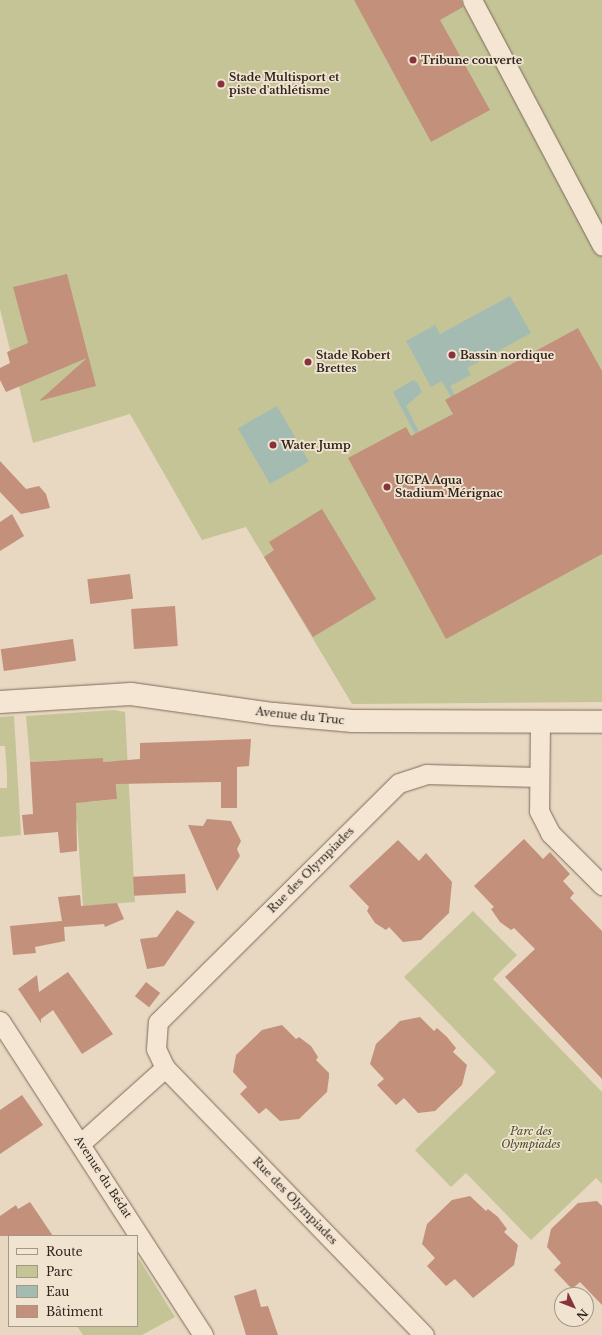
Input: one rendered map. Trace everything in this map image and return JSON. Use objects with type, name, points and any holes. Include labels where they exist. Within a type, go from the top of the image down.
[{"type":"street","points":[[472,0],[602,246]]},
{"type":"street","name":"Avenue du Truc","points":[[0,702],[131,694],[274,714],[352,722],[602,722]]},
{"type":"street","points":[[540,722],[538,777],[539,811],[550,832],[602,885]]},
{"type":"street","name":"Rue des Olympiades","points":[[424,1335],[166,1068],[156,1049],[158,1022],[399,783],[426,774],[538,777]]},
{"type":"street","name":"Avenue du Bédat","points":[[0,1021],[81,1143],[203,1335]]},
{"type":"street","points":[[81,1143],[166,1068]]},
{"type":"green space","name":"Stade Robert Brettes","points":[[0,0],[602,0],[602,702],[352,704],[246,527],[202,540],[130,414],[33,443],[0,309]]},
{"type":"green space","points":[[114,710],[125,712],[135,902],[83,906],[77,821],[65,822],[61,760],[30,762],[26,716]],"holes":[[[103,758],[103,762],[115,761],[117,799],[89,802],[85,760]]]},
{"type":"green space","points":[[14,716],[21,835],[0,837],[0,788],[7,788],[7,774],[5,746],[0,746],[0,717]]},
{"type":"green space","name":"Parc des Olympiades","points":[[473,911],[517,955],[493,979],[602,1092],[602,1184],[596,1178],[531,1240],[466,1173],[451,1187],[415,1150],[496,1072],[404,977]]},
{"type":"green space","points":[[139,1259],[175,1317],[142,1335],[83,1335],[78,1327],[138,1327]]},
{"type":"water","name":"Bassin nordique","points":[[510,296],[531,333],[467,368],[471,375],[450,386],[455,396],[451,397],[442,381],[431,387],[406,341],[435,325],[440,334]]},
{"type":"water","points":[[413,380],[417,382],[422,392],[406,406],[419,432],[415,434],[393,392]]},
{"type":"water","name":"Water Jump","points":[[277,406],[309,461],[270,484],[238,428]]},
{"type":"building","name":"Tribune couverte","points":[[354,0],[461,0],[463,7],[440,20],[490,110],[431,142]]},
{"type":"building","points":[[67,274],[96,386],[39,401],[87,358],[6,392],[0,380],[0,368],[10,363],[7,352],[28,343],[13,287]]},
{"type":"building","points":[[578,328],[602,371],[602,554],[446,639],[348,458],[406,427],[411,436],[453,414],[445,400]]},
{"type":"building","points":[[0,461],[26,489],[39,486],[46,494],[50,508],[21,514],[0,492]]},
{"type":"building","points":[[322,509],[376,599],[313,637],[264,557],[274,550],[269,542]]},
{"type":"building","points":[[12,514],[24,536],[0,551],[0,522]]},
{"type":"building","points":[[130,574],[133,599],[90,604],[87,579]]},
{"type":"building","points":[[175,606],[178,646],[134,649],[131,609]]},
{"type":"building","points":[[73,639],[76,661],[4,671],[1,649]]},
{"type":"building","points":[[251,739],[249,766],[237,767],[237,808],[221,808],[221,782],[116,784],[117,799],[76,803],[77,851],[60,853],[58,832],[24,835],[22,815],[33,814],[30,762],[103,758],[103,762],[140,759],[140,743]]},
{"type":"building","points":[[207,819],[231,821],[241,841],[237,849],[240,856],[217,891],[188,825],[203,826]]},
{"type":"building","points":[[524,839],[543,859],[550,852],[570,874],[563,881],[574,893],[570,898],[602,931],[602,1079],[505,977],[535,949],[514,928],[511,930],[500,922],[491,909],[494,907],[474,886]]},
{"type":"building","points":[[398,840],[419,861],[426,853],[452,882],[449,913],[421,940],[403,942],[389,927],[386,930],[375,923],[367,911],[369,907],[349,886]]},
{"type":"building","points":[[185,874],[186,893],[134,896],[133,877]]},
{"type":"building","points":[[80,895],[81,906],[117,903],[124,919],[105,927],[104,924],[64,927],[65,941],[35,947],[36,953],[13,955],[10,926],[62,921],[58,897]]},
{"type":"building","points":[[177,910],[195,922],[164,966],[147,969],[140,939],[157,937]]},
{"type":"building","points":[[68,972],[113,1034],[82,1054],[53,1010],[41,1019],[41,1023],[18,989],[37,975],[39,992]]},
{"type":"building","points":[[146,982],[160,993],[149,1007],[135,996]]},
{"type":"building","points":[[420,1017],[434,1031],[437,1028],[447,1037],[456,1048],[453,1052],[467,1065],[462,1085],[435,1111],[418,1113],[404,1098],[396,1105],[377,1085],[384,1079],[370,1064],[376,1044],[400,1021]]},
{"type":"building","points":[[282,1025],[296,1039],[299,1037],[311,1046],[318,1057],[316,1060],[329,1073],[329,1077],[327,1092],[299,1119],[280,1121],[266,1108],[259,1114],[240,1094],[247,1087],[233,1072],[236,1055],[262,1030]]},
{"type":"building","points":[[22,1095],[43,1125],[0,1154],[0,1110]]},
{"type":"building","points":[[470,1196],[486,1211],[488,1209],[498,1217],[507,1229],[504,1232],[518,1245],[514,1265],[473,1298],[455,1279],[446,1286],[427,1266],[435,1258],[422,1244],[427,1224],[452,1200]]},
{"type":"building","points":[[597,1201],[602,1206],[602,1305],[594,1297],[594,1287],[585,1287],[580,1282],[574,1287],[570,1287],[554,1270],[561,1263],[547,1247],[551,1229],[578,1203]]},
{"type":"building","points":[[30,1202],[52,1235],[0,1236],[0,1216],[16,1205],[18,1209]]},
{"type":"building","points":[[256,1289],[261,1307],[268,1306],[278,1335],[246,1335],[234,1296]]},
{"type":"place","name":"Tribune couverte","points":[[413,60]]},
{"type":"place","name":"Stade Multisport et piste d'athlétisme","points":[[221,84]]},
{"type":"place","name":"Bassin nordique","points":[[452,355]]},
{"type":"place","name":"Stade Robert Brettes","points":[[308,362]]},
{"type":"place","name":"Water Jump","points":[[273,445]]},
{"type":"place","name":"UCPA Aqua Stadium Mérignac","points":[[387,487]]}]
